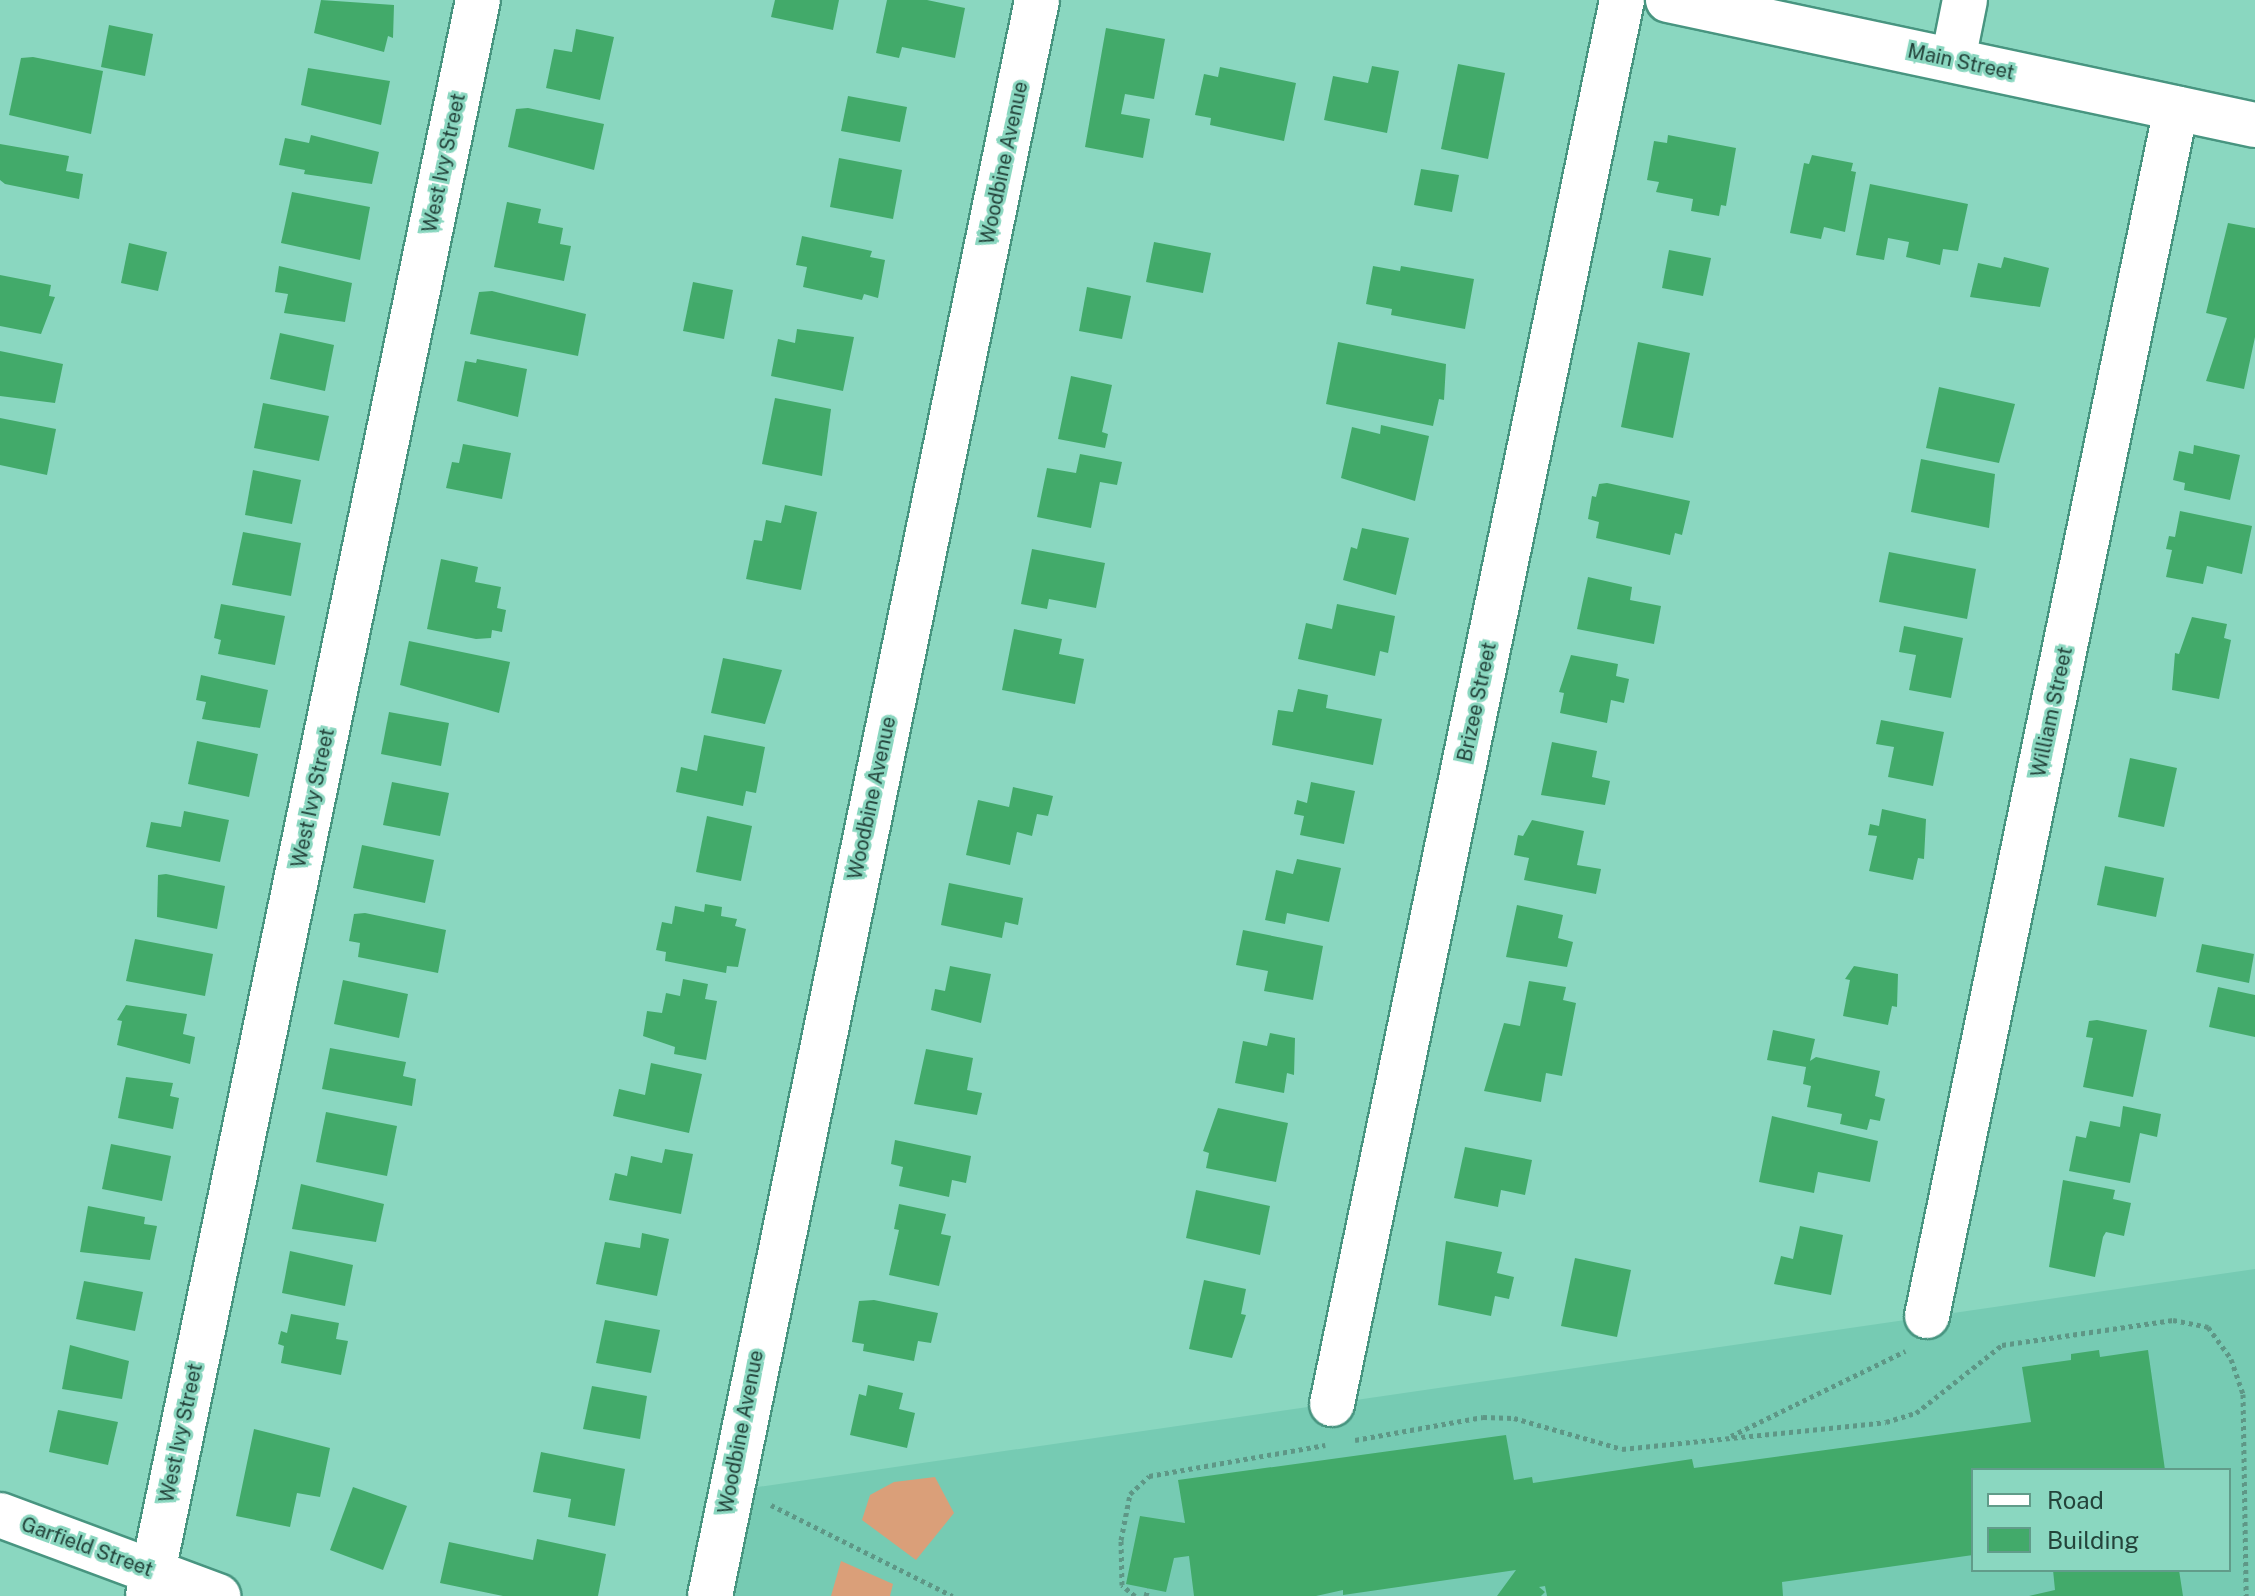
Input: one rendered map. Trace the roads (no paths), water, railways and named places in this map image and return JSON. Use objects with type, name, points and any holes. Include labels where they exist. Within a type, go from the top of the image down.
[{"type":"street","name":"West Ivy Street","points":[[150,1583],[478,0]]},
{"type":"street","name":"Woodbine Avenue","points":[[710,1596],[1037,0]]},
{"type":"street","name":"Brizee Street","points":[[1339,1429],[1622,0]]},
{"type":"street","name":"Main Street","points":[[1668,0],[2255,125]]},
{"type":"street","points":[[1953,60],[1965,0]]},
{"type":"street","name":"William Street","points":[[1927,1316],[2176,108]]},
{"type":"street","name":"Garfield Street","points":[[0,1515],[150,1583],[218,1596]]}]
